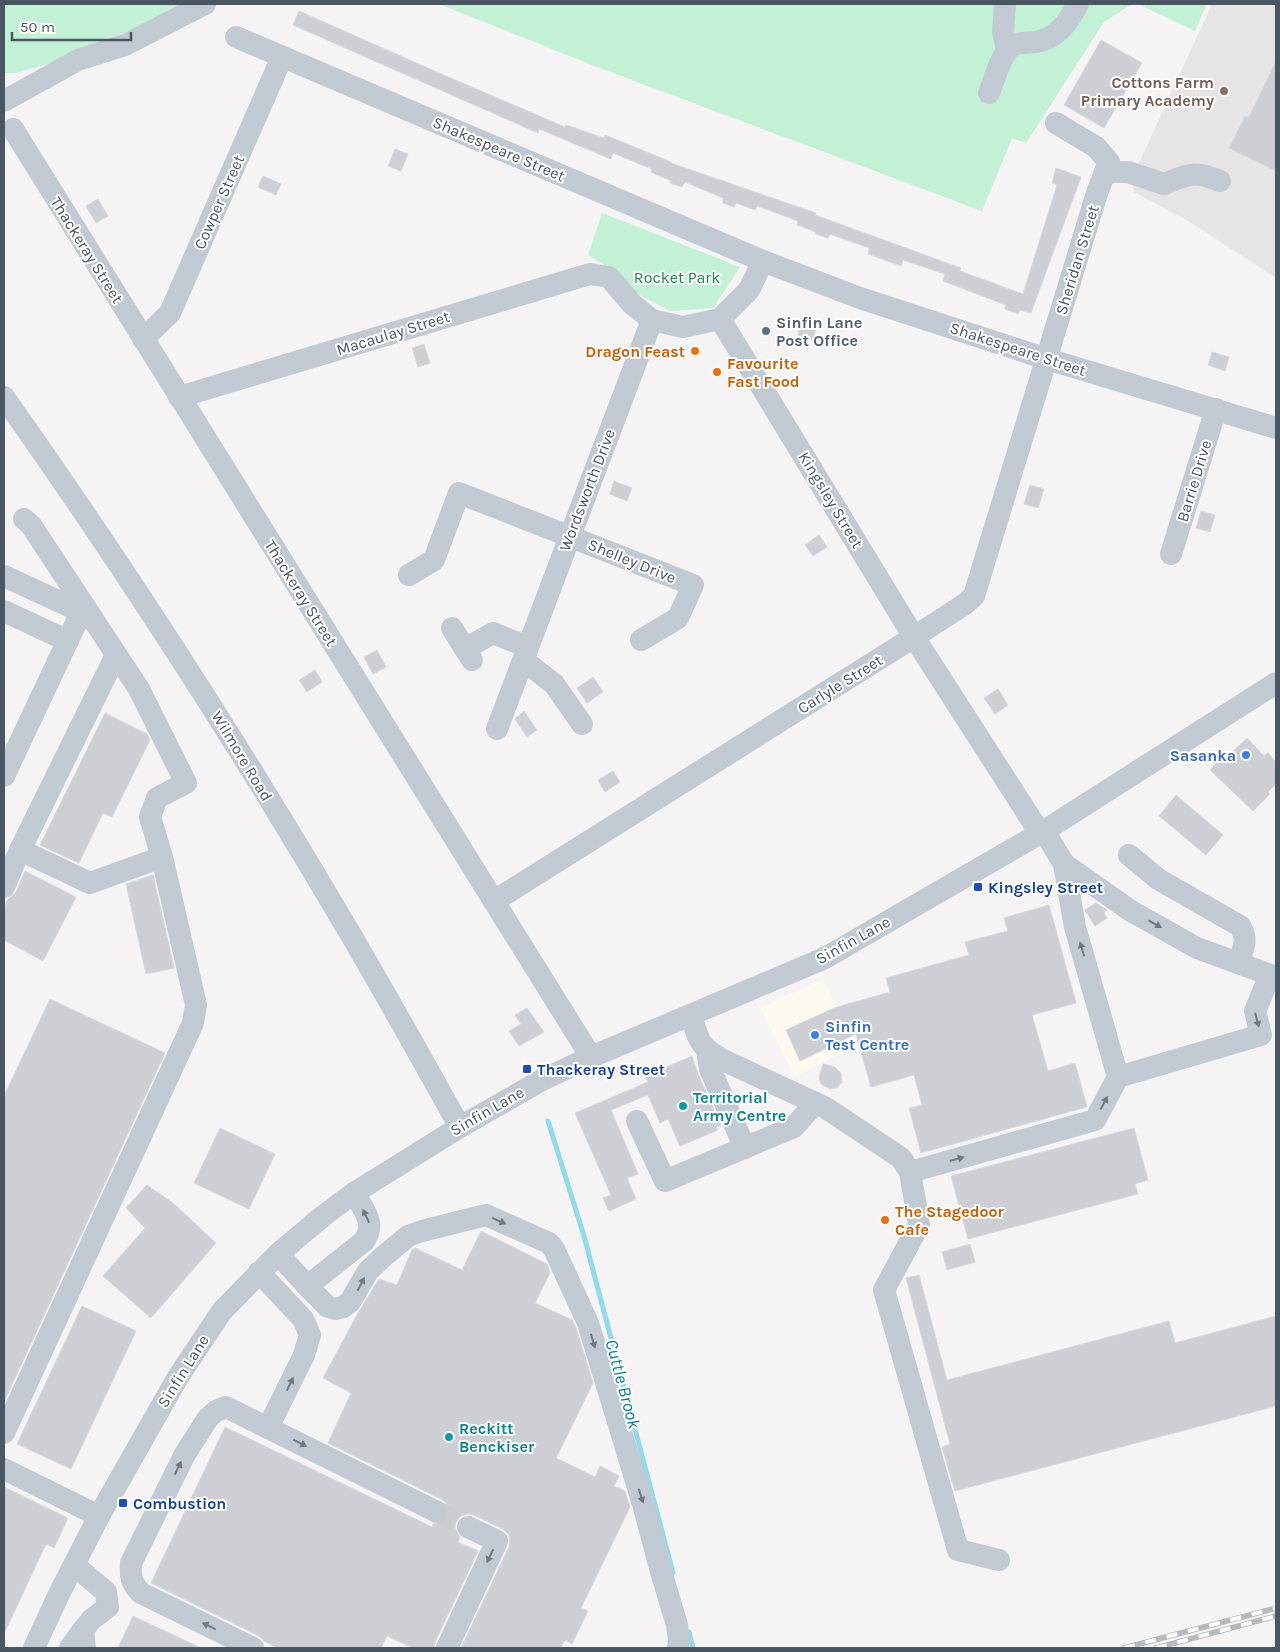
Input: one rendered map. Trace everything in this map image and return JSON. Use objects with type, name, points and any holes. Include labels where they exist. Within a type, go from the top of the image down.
[{"type":"street","points":[[4,101],[78,60],[125,45],[205,4]]},
{"type":"street","points":[[1006,4],[1003,32],[1007,50]]},
{"type":"street","points":[[989,93],[1007,50],[1016,43],[1049,39],[1059,32],[1078,4]]},
{"type":"street","name":"Shakespeare Street","points":[[236,37],[763,261],[860,298],[1047,359],[1276,428]]},
{"type":"street","name":"Cowper Street","points":[[143,339],[170,313],[282,58]]},
{"type":"street","points":[[1056,123],[1096,147],[1107,167],[1164,184],[1184,176],[1202,173],[1220,181]]},
{"type":"street","name":"Thackeray Street","points":[[13,129],[591,1057]]},
{"type":"street","name":"Sheridan Street","points":[[1047,359],[1107,167]]},
{"type":"street","points":[[652,320],[683,327],[720,319],[748,290],[763,261]]},
{"type":"street","name":"Macaulay Street","points":[[179,397],[590,274],[609,277],[632,304],[652,320]]},
{"type":"street","name":"Kingsley Street","points":[[720,319],[914,638],[1064,864]]},
{"type":"street","name":"Wordsworth Drive","points":[[497,729],[652,320]]},
{"type":"street","name":"Carlyle Street","points":[[494,901],[914,638],[974,596],[1047,359]]},
{"type":"street","name":"Wilmore Road","points":[[4,397],[212,707],[350,934],[460,1127]]},
{"type":"street","name":"Barrie Drive","points":[[1171,554],[1216,409]]},
{"type":"street","name":"Shelley Drive","points":[[409,575],[434,560],[460,493],[693,585],[678,618],[641,640]]},
{"type":"street","points":[[4,1433],[193,1023],[196,1005],[162,857],[150,817],[157,798],[186,783],[139,689],[83,609],[30,525],[24,519]]},
{"type":"street","points":[[4,576],[83,609]]},
{"type":"street","points":[[4,776],[83,609]]},
{"type":"street","points":[[4,611],[68,641]]},
{"type":"street","points":[[452,628],[468,654],[493,633],[525,654],[554,684],[582,724]]},
{"type":"street","points":[[4,887],[20,850],[116,655]]},
{"type":"street","name":"Sinfin Lane","points":[[34,1648],[99,1516],[178,1377],[222,1311],[258,1272],[323,1216],[354,1193],[460,1127],[542,1080],[591,1057],[825,958],[1042,832],[1276,683]]},
{"type":"street","points":[[20,850],[90,883],[162,857]]},
{"type":"street","points":[[1129,855],[1158,878],[1240,926],[1245,934],[1245,943],[1238,964]]},
{"type":"street","points":[[1064,864],[1131,911],[1197,948],[1273,976],[1255,1011],[1262,1035],[1118,1077]]},
{"type":"street","points":[[910,1172],[1095,1120],[1118,1077],[1075,926],[1064,864]]},
{"type":"street","points":[[691,1016],[699,1042],[707,1050],[721,1059],[826,1108],[900,1158],[910,1172],[919,1225],[884,1290],[958,1550],[999,1560]]},
{"type":"street","points":[[707,1050],[710,1069],[745,1148]]},
{"type":"street","points":[[637,1121],[665,1181],[794,1126],[809,1110],[813,1102]]},
{"type":"street","points":[[305,1284],[315,1280],[364,1241],[369,1234],[368,1216],[354,1193]]},
{"type":"street","points":[[278,1254],[305,1284],[328,1306],[335,1309],[343,1307],[350,1302],[368,1271],[408,1236],[486,1215],[549,1244],[554,1249],[588,1323],[643,1504],[677,1625],[678,1648]]},
{"type":"street","points":[[258,1272],[302,1319],[310,1336],[304,1355],[268,1428]]},
{"type":"street","points":[[253,1648],[141,1592],[133,1584],[130,1577],[131,1563],[185,1454],[208,1418],[216,1411],[226,1407],[435,1510]]},
{"type":"street","points":[[4,1469],[99,1516]]},
{"type":"street","points":[[447,1648],[497,1541],[468,1527]]},
{"type":"street","points":[[70,1648],[84,1639],[91,1620],[108,1607],[106,1592],[102,1587],[93,1582],[74,1565]]},
{"type":"shaded area","name":"Cottons Farm Primary Academy","points":[[1212,4],[1276,4],[1276,278],[1190,222],[1134,192],[1132,178]]},
{"type":"shaded area","points":[[823,979],[854,1047],[795,1077],[760,1008]]},
{"type":"green space","points":[[4,4],[189,4],[62,60],[17,73],[4,73]]},
{"type":"green space","points":[[439,4],[1132,4],[1104,22],[1026,143],[1012,138],[982,211],[592,65]]},
{"type":"green space","points":[[1138,4],[1207,4],[1195,31]]},
{"type":"green space","name":"Rocket Park","points":[[602,213],[740,267],[713,308],[670,311],[636,293],[621,275],[588,255]]},
{"type":"building","points":[[299,11],[565,127],[566,125],[604,138],[605,135],[671,163],[816,213],[815,215],[961,268],[960,271],[1023,294],[1057,185],[1052,183],[1056,168],[1081,177],[1031,313],[1020,310],[1018,314],[1005,309],[1006,305],[943,281],[945,274],[903,260],[901,266],[868,254],[869,248],[830,234],[828,238],[815,234],[816,232],[797,225],[798,221],[757,206],[755,210],[736,203],[734,207],[723,203],[723,198],[685,182],[682,187],[670,183],[671,181],[651,172],[652,169],[613,153],[611,159],[539,129],[538,133],[293,25]]},
{"type":"building","points":[[1101,40],[1142,63],[1104,128],[1064,105]]},
{"type":"building","points":[[1276,61],[1276,171],[1229,148],[1245,116],[1249,117]]},
{"type":"building","points":[[395,149],[408,154],[401,171],[388,166]]},
{"type":"building","points":[[263,176],[281,184],[276,195],[258,187]]},
{"type":"building","points":[[98,199],[108,216],[96,223],[86,206]]},
{"type":"building","points":[[803,317],[818,321],[813,339],[798,335]]},
{"type":"building","points":[[424,344],[430,363],[418,367],[412,348]]},
{"type":"building","points":[[1212,352],[1229,357],[1225,371],[1208,365]]},
{"type":"building","points":[[614,481],[632,488],[627,501],[610,494]]},
{"type":"building","points":[[1030,485],[1044,489],[1038,508],[1024,504]]},
{"type":"building","points":[[1201,511],[1215,515],[1210,532],[1196,528]]},
{"type":"building","points":[[819,535],[827,547],[813,556],[805,545]]},
{"type":"building","points":[[377,650],[386,667],[373,674],[364,657]]},
{"type":"building","points":[[315,670],[322,682],[307,692],[299,680]]},
{"type":"building","points":[[593,677],[603,692],[587,703],[577,688]]},
{"type":"building","points":[[998,689],[1008,705],[995,714],[984,698]]},
{"type":"building","points":[[524,711],[537,730],[527,737],[515,719]]},
{"type":"building","points":[[105,713],[147,734],[150,740],[112,817],[103,813],[79,863],[40,845]]},
{"type":"building","points":[[1247,738],[1264,756],[1268,753],[1276,762],[1276,784],[1268,792],[1270,794],[1253,811],[1210,770],[1224,754],[1227,757]]},
{"type":"building","points":[[613,771],[620,782],[605,792],[598,780]]},
{"type":"building","points":[[1176,795],[1223,835],[1206,855],[1159,816]]},
{"type":"building","points":[[25,871],[76,897],[43,961],[4,940],[4,908],[8,899],[16,892]]},
{"type":"building","points":[[153,875],[174,968],[146,974],[126,884]]},
{"type":"building","points":[[1096,903],[1107,910],[1104,913],[1107,918],[1095,926],[1085,910]]},
{"type":"building","points":[[1049,905],[1076,1003],[1032,1015],[1048,1071],[1075,1063],[1087,1107],[921,1153],[909,1108],[922,1105],[914,1075],[871,1087],[856,1034],[800,1061],[786,1030],[834,1008],[890,992],[886,978],[969,955],[965,942],[1008,931],[1004,918]]},
{"type":"building","points":[[50,999],[165,1053],[4,1402],[4,1096]]},
{"type":"building","points":[[527,1008],[544,1032],[519,1046],[509,1031],[521,1024],[515,1015]]},
{"type":"building","name":"Territorial Army Centre","points":[[692,1056],[721,1126],[716,1127],[718,1130],[680,1146],[668,1119],[660,1123],[648,1095],[611,1110],[638,1174],[627,1178],[636,1199],[609,1211],[603,1198],[611,1195],[575,1113],[648,1082],[645,1076]]},
{"type":"building","points":[[823,1064],[835,1067],[841,1073],[842,1082],[837,1088],[830,1089],[821,1084],[819,1077]]},
{"type":"building","points":[[220,1128],[275,1154],[249,1209],[194,1183]]},
{"type":"building","points":[[1134,1128],[1148,1180],[1135,1184],[1138,1194],[968,1239],[951,1176]]},
{"type":"building","points":[[147,1185],[173,1203],[216,1243],[151,1318],[103,1276],[145,1228],[126,1208]]},
{"type":"building","name":"Reckitt Benckiser","points":[[481,1231],[547,1264],[550,1273],[535,1303],[572,1320],[593,1383],[556,1458],[595,1477],[600,1466],[619,1476],[614,1486],[625,1491],[630,1507],[581,1608],[588,1611],[572,1644],[565,1640],[561,1648],[461,1648],[509,1547],[510,1540],[509,1535],[503,1529],[468,1514],[461,1516],[456,1522],[455,1528],[460,1537],[458,1542],[478,1551],[435,1642],[434,1648],[413,1648],[387,1636],[381,1648],[278,1648],[264,1641],[259,1636],[151,1583],[225,1427],[432,1527],[433,1524],[443,1522],[448,1510],[446,1503],[441,1499],[328,1443],[351,1393],[323,1378],[358,1313],[379,1279],[397,1285],[412,1250],[415,1248],[462,1270]]},
{"type":"building","points":[[970,1244],[975,1262],[947,1270],[942,1252]]},
{"type":"building","points":[[919,1275],[947,1380],[1169,1321],[1175,1343],[1276,1316],[1276,1406],[955,1491],[942,1447],[950,1444],[906,1278]]},
{"type":"building","points":[[82,1306],[136,1331],[71,1469],[17,1444]]},
{"type":"building","points":[[4,1487],[68,1518],[54,1548],[46,1544],[4,1634]]},
{"type":"building","points":[[133,1616],[201,1648],[118,1648]]},
{"type":"waterway","name":"Cuttle Brook","points":[[548,1121],[584,1236],[673,1573]]},
{"type":"waterway","name":"Cuttle Brook","points":[[689,1632],[693,1648]]},
{"type":"tunnel","points":[[435,1511],[468,1527]]},
{"type":"railway","points":[[1124,1648],[1276,1608]]},
{"type":"railway","points":[[1156,1648],[1276,1616]]},
{"type":"place","name":"Cottons Farm Primary Academy","points":[[1224,91]]},
{"type":"place","name":"Sinfin Lane Post Office","points":[[766,331]]},
{"type":"place","name":"Dragon Feast","points":[[695,351]]},
{"type":"place","name":"Favourite Fast Food","points":[[717,372]]},
{"type":"place","name":"Sasanka","points":[[1246,755]]},
{"type":"place","name":"Kingsley Street","points":[[978,887]]},
{"type":"place","name":"Sinfin Test Centre","points":[[815,1035]]},
{"type":"place","name":"Thackeray Street","points":[[527,1069]]},
{"type":"place","name":"Territorial Army Centre","points":[[683,1106]]},
{"type":"place","name":"The Stagedoor Cafe","points":[[885,1220]]},
{"type":"place","name":"Reckitt Benckiser","points":[[449,1437]]},
{"type":"place","name":"Combustion","points":[[123,1503]]}]
